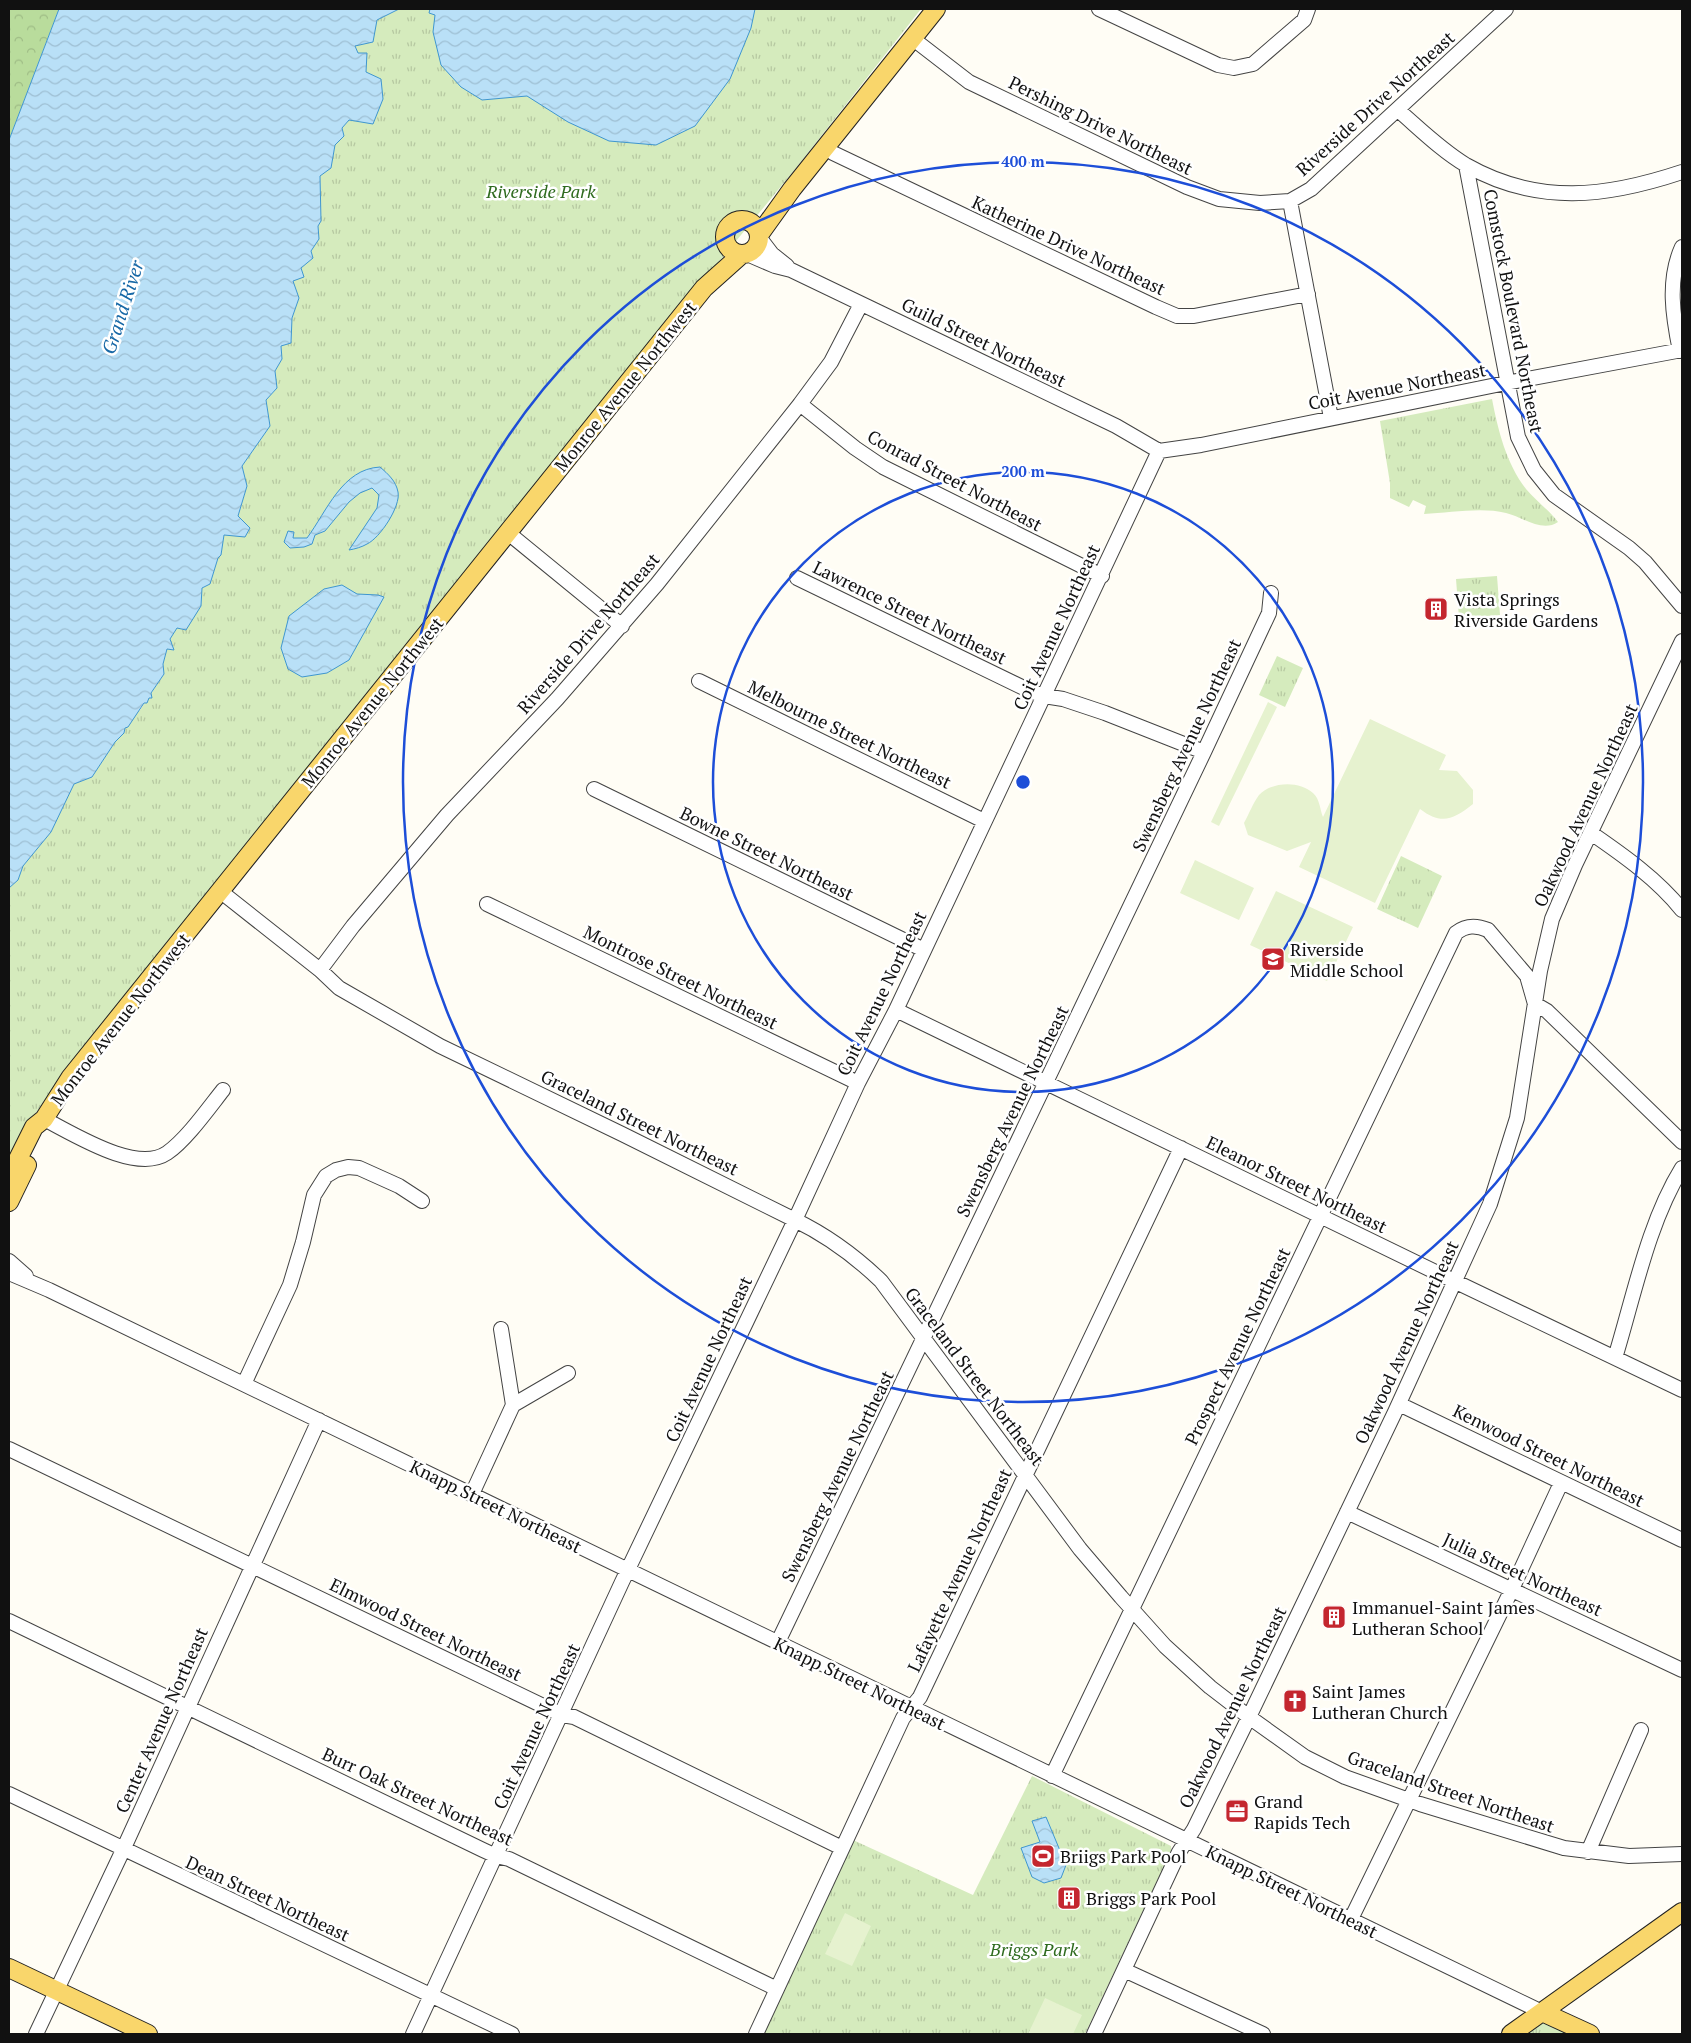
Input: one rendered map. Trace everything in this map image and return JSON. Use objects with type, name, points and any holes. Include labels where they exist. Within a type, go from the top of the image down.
[{"type":"main road","points":[[792,189],[761,212],[744,221],[734,222],[730,225],[725,234],[726,242],[732,251],[745,254],[756,247],[759,236],[792,189],[936,9]]},
{"type":"main road","points":[[744,221],[753,224],[759,236]]},
{"type":"main road","name":"Monroe Avenue Northwest","points":[[704,288],[726,242]]},
{"type":"main road","name":"Monroe Avenue Northwest","points":[[9,1177],[34,1128],[44,1118],[70,1078],[704,288],[745,254]]},
{"type":"main road","name":"Monroe Avenue Northwest","points":[[9,1202],[43,1132],[44,1118]]},
{"type":"main road","points":[[1511,2034],[1680,1918]]},
{"type":"main road","points":[[9,1968],[148,2034]]},
{"type":"main road","name":"Knapp Street Northeast","points":[[1542,2012],[1590,2034]]},
{"type":"street","points":[[1099,9],[1218,65],[1234,68],[1253,64],[1304,20],[1308,9]]},
{"type":"street","name":"Riverside Drive Northeast","points":[[1290,201],[1311,189],[1506,9]]},
{"type":"street","name":"Pershing Drive Northeast","points":[[912,38],[955,72],[978,86],[1186,187],[1219,199],[1260,203],[1290,201]]},
{"type":"street","points":[[1398,110],[1442,149],[1466,165],[1523,189],[1560,194],[1612,190],[1682,172]]},
{"type":"street","name":"Katherine Drive Northeast","points":[[826,147],[833,153],[868,170],[1114,288],[1177,316],[1194,316],[1308,294]]},
{"type":"street","name":"Comstock Boulevard Northeast","points":[[1466,165],[1506,383],[1518,437],[1534,470],[1554,495],[1629,548],[1645,562],[1682,606]]},
{"type":"street","points":[[1290,201],[1330,418]]},
{"type":"street","name":"Guild Street Northeast","points":[[759,236],[772,254],[791,270]]},
{"type":"street","points":[[1681,351],[1673,316],[1672,290],[1678,257],[1682,247]]},
{"type":"street","name":"Guild Street Northeast","points":[[745,254],[791,270],[1116,426],[1159,451]]},
{"type":"street","name":"Riverside Drive Northeast","points":[[320,970],[353,926],[447,815],[557,699],[622,626],[663,576],[800,404],[831,362],[861,304]]},
{"type":"street","name":"Coit Avenue Northeast","points":[[413,2034],[628,1570],[795,1220],[858,1083],[896,1010],[984,821],[1102,576],[1159,451],[1201,445],[1506,383],[1681,351]]},
{"type":"street","name":"Conrad Street Northeast","points":[[800,404],[855,448],[883,467],[1102,576]]},
{"type":"street","points":[[507,532],[622,626]]},
{"type":"street","name":"Lawrence Street Northeast","points":[[797,578],[1044,696],[1063,699],[1105,713],[1204,752]]},
{"type":"street","name":"Swensberg Avenue Northeast","points":[[778,1642],[1204,752],[1269,613],[1271,593]]},
{"type":"street","name":"Oakwood Avenue Northeast","points":[[1094,2034],[1179,1852],[1187,1841],[1249,1718],[1399,1404],[1490,1204],[1518,1118],[1544,950],[1552,919],[1575,865],[1682,641]]},
{"type":"street","name":"Melbourne Street Northeast","points":[[698,681],[984,821]]},
{"type":"street","name":"Bowne Street Northeast","points":[[594,789],[924,950]]},
{"type":"street","points":[[1591,833],[1634,863],[1674,900],[1682,910]]},
{"type":"street","name":"Graceland Street Northeast","points":[[220,891],[320,970],[338,988],[440,1046],[622,1134],[831,1239],[870,1270],[882,1281],[1084,1553],[1131,1609],[1165,1646],[1210,1687],[1249,1718],[1305,1756],[1344,1777],[1408,1800],[1564,1848],[1629,1856],[1682,1854]]},
{"type":"street","name":"Montrose Street Northeast","points":[[488,904],[858,1083]]},
{"type":"street","name":"Prospect Avenue Northeast","points":[[1052,1776],[1456,933],[1464,926],[1479,926],[1488,930],[1527,976],[1535,1004]]},
{"type":"street","points":[[1535,1004],[1547,1011],[1682,1142]]},
{"type":"street","name":"Eleanor Street Northeast","points":[[896,1010],[1682,1390]]},
{"type":"street","points":[[44,1118],[117,1154],[144,1160],[156,1159],[175,1147],[223,1090]]},
{"type":"street","name":"Lafayette Avenue Northeast","points":[[756,2034],[903,1718],[920,1697],[1182,1148]]},
{"type":"street","points":[[244,1384],[290,1285],[314,1195],[326,1176],[336,1170],[348,1167],[359,1168],[399,1186],[422,1202]]},
{"type":"street","points":[[1615,1358],[1650,1241],[1672,1184],[1682,1168]]},
{"type":"street","points":[[9,1261],[35,1283]]},
{"type":"street","points":[[9,1273],[35,1283]]},
{"type":"street","name":"Knapp Street Northeast","points":[[35,1283],[1542,2012]]},
{"type":"street","points":[[472,1494],[513,1405],[501,1329]]},
{"type":"street","points":[[513,1405],[568,1373]]},
{"type":"street","name":"Kenwood Street Northeast","points":[[1399,1404],[1682,1540]]},
{"type":"street","name":"Center Avenue Northeast","points":[[36,2034],[123,1850],[319,1420]]},
{"type":"street","name":"Elmwood Street Northeast","points":[[9,1449],[842,1848]]},
{"type":"street","points":[[1351,1919],[1512,1589],[1561,1483]]},
{"type":"street","name":"Julia Street Northeast","points":[[1347,1512],[1682,1670]]},
{"type":"street","name":"Burr Oak Street Northeast","points":[[9,1621],[187,1708],[496,1856],[509,1859],[777,1989]]},
{"type":"street","points":[[1588,1852],[1641,1730]]},
{"type":"street","name":"Dean Street Northeast","points":[[9,1794],[512,2034]]},
{"type":"street","points":[[1124,1970],[1263,2034]]},
{"type":"green space","points":[[9,9],[59,9],[9,140]]},
{"type":"green space","name":"Riverside Park","points":[[399,9],[921,9],[796,168],[461,576],[63,1076],[35,1114],[9,1167],[9,888],[18,880],[23,866],[51,832],[74,784],[92,777],[164,674],[163,664],[167,649],[173,650],[170,639],[177,627],[201,607],[202,588],[210,584],[218,558],[221,555],[224,535],[238,516],[247,486],[242,466],[270,426],[266,400],[277,388],[275,371],[282,359],[281,346],[291,342],[292,318],[299,298],[293,281],[301,268],[312,258],[311,251],[319,239],[318,226],[321,221],[320,175],[331,168],[335,145],[344,136],[342,128],[349,120],[366,72],[355,46],[377,20]]},
{"type":"green space","points":[[1492,399],[1500,434],[1513,468],[1526,489],[1558,522],[1546,526],[1539,525],[1506,513],[1486,510],[1424,514],[1426,506],[1413,500],[1409,507],[1390,498],[1390,483],[1380,421]]},
{"type":"green space","points":[[1497,576],[1500,615],[1459,618],[1456,579]]},
{"type":"green space","points":[[1277,656],[1303,668],[1285,707],[1259,695]]},
{"type":"green space","points":[[1268,702],[1277,707],[1219,826],[1211,822]]},
{"type":"green space","points":[[1370,719],[1446,755],[1439,770],[1457,771],[1473,790],[1473,804],[1453,817],[1441,819],[1427,814],[1420,809],[1375,903],[1299,867],[1311,842],[1287,851],[1248,835],[1244,823],[1259,795],[1271,787],[1285,784],[1300,786],[1313,793],[1318,801],[1323,817]]},
{"type":"green space","points":[[1401,856],[1442,876],[1418,928],[1377,909]]},
{"type":"green space","points":[[1195,860],[1254,888],[1239,920],[1180,893]]},
{"type":"green space","points":[[1276,891],[1353,927],[1327,981],[1250,945]]},
{"type":"green space","name":"Briggs Park","points":[[1032,1776],[1171,1846],[1171,1851],[1085,2034],[764,2034],[853,1840],[973,1895]]},
{"type":"green space","points":[[845,1913],[871,1926],[852,1966],[825,1954]]},
{"type":"green space","points":[[1045,1998],[1082,2015],[1073,2034],[1028,2034]]},
{"type":"green space","points":[[1546,2020],[1576,2034],[1526,2034]]},
{"type":"water","name":"Grand River","points":[[59,9],[399,9],[377,20],[373,42],[355,46],[358,53],[367,53],[366,72],[381,79],[383,99],[373,124],[349,120],[342,128],[344,136],[335,145],[331,168],[320,176],[321,221],[318,226],[319,239],[311,251],[313,258],[301,268],[304,277],[293,281],[299,298],[292,318],[291,343],[281,346],[282,359],[275,371],[277,388],[266,400],[270,426],[242,466],[247,486],[238,516],[250,528],[245,537],[224,535],[221,555],[218,558],[210,584],[202,588],[201,606],[186,630],[177,628],[170,639],[174,650],[167,649],[163,664],[164,674],[151,693],[152,698],[149,698],[147,703],[144,703],[128,727],[125,728],[124,733],[115,742],[92,777],[74,784],[51,832],[23,866],[18,880],[9,888],[9,140]]},
{"type":"water","points":[[430,9],[755,9],[751,28],[730,79],[695,126],[656,145],[609,141],[568,122],[527,96],[482,100],[461,87],[441,65],[433,32],[435,15],[429,13]]},
{"type":"water","points":[[380,467],[394,481],[398,498],[393,513],[383,529],[372,541],[349,550],[377,508],[379,495],[372,488],[360,493],[349,502],[325,531],[315,535],[312,544],[304,547],[290,548],[284,542],[288,531],[294,532],[293,538],[307,538],[345,483],[355,475]]},
{"type":"water","points":[[342,585],[357,594],[384,597],[349,660],[327,673],[302,677],[288,669],[281,648],[289,616],[324,589]]},
{"type":"water","name":"Briigs Park Pool","points":[[1046,1817],[1066,1865],[1061,1878],[1044,1883],[1032,1877],[1021,1848],[1040,1842],[1032,1821]]},
{"type":"place","name":"Vista Springs Riverside Gardens","points":[[1436,609]]},
{"type":"place","name":"Riverside Middle School","points":[[1273,959]]},
{"type":"place","name":"Immanuel-Saint James Lutheran School","points":[[1334,1617]]},
{"type":"place","name":"Saint James Lutheran Church","points":[[1295,1701]]},
{"type":"place","name":"Grand Rapids Tech","points":[[1237,1811]]},
{"type":"place","name":"Briigs Park Pool","points":[[1043,1856]]},
{"type":"place","name":"Briggs Park Pool","points":[[1069,1898]]}]
